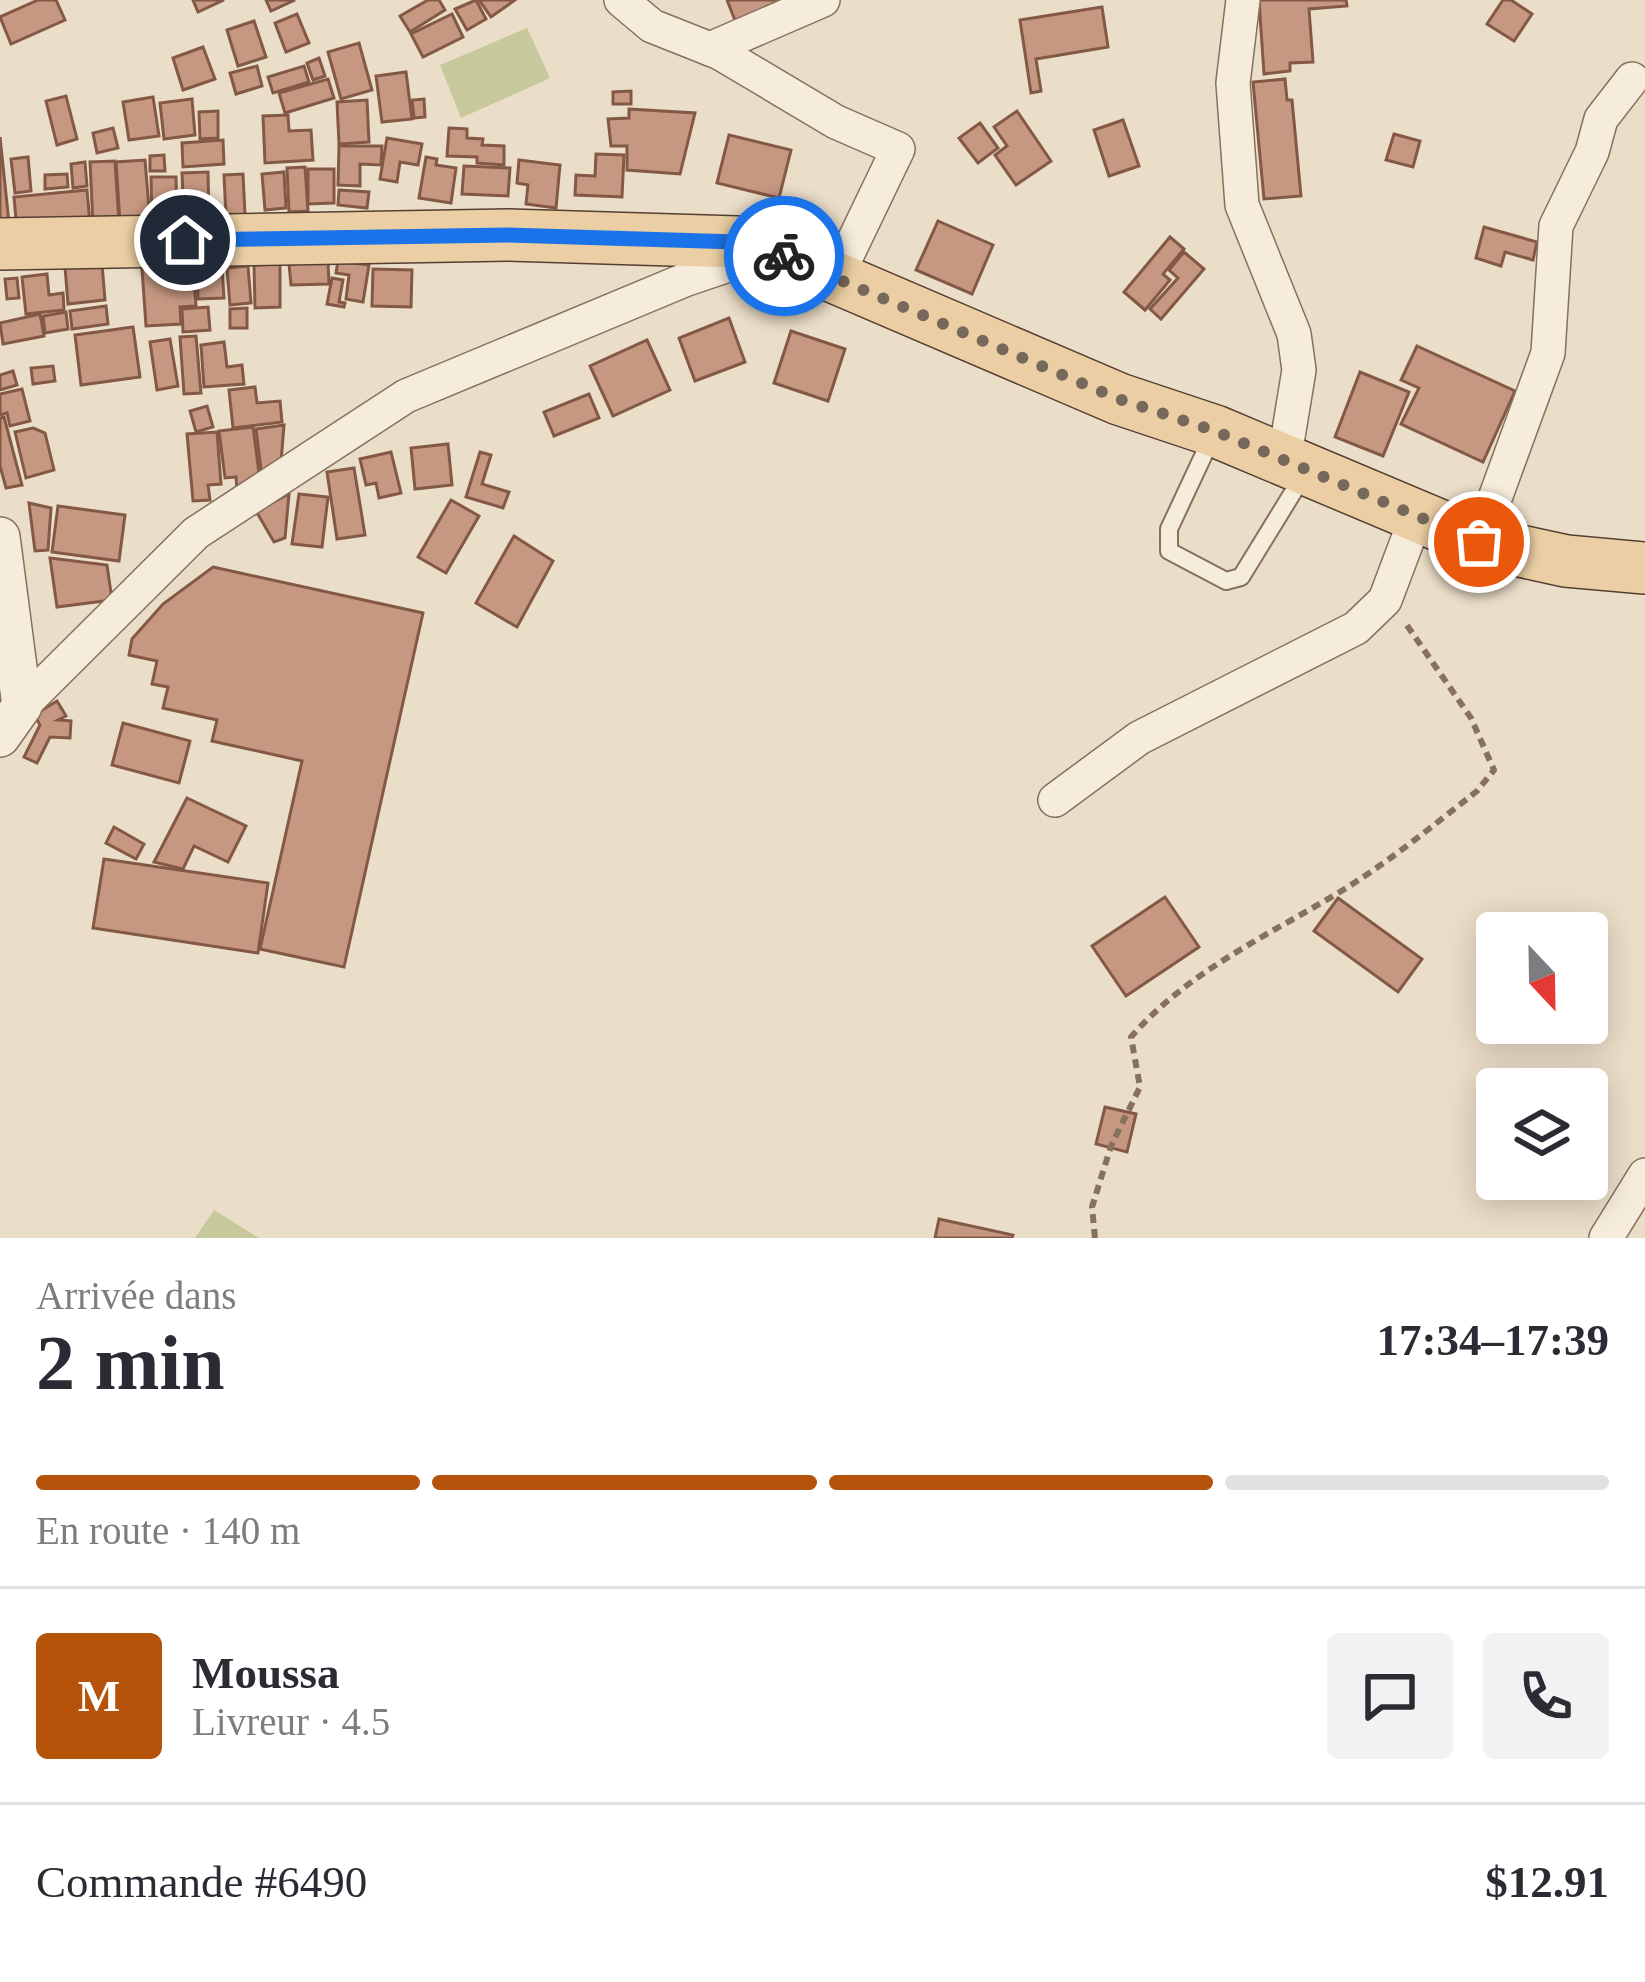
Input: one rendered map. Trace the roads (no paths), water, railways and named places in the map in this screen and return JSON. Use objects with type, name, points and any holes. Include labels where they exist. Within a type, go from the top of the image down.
[{"type":"main road","points":[[0,244],[508,235],[737,242],[771,250],[1119,399],[1215,431],[1479,542],[1566,561],[1645,568]]},
{"type":"street","points":[[621,0],[652,26],[710,49],[836,122],[898,149],[836,278]]},
{"type":"street","points":[[710,49],[823,0]]},
{"type":"street","points":[[1243,0],[1233,83],[1242,206],[1294,334],[1299,370],[1295,466]]},
{"type":"street","points":[[1479,542],[1548,353],[1556,226],[1592,152],[1601,119],[1632,80]]},
{"type":"street","points":[[11,721],[196,533],[406,396],[687,279],[771,250]]},
{"type":"street","points":[[1055,800],[1139,738],[1356,628],[1385,600],[1418,515]]},
{"type":"street","points":[[0,537],[11,721]]},
{"type":"street","points":[[1606,1238],[1645,1175]]},
{"type":"lane","points":[[1215,431],[1169,529],[1168,542],[1169,551],[1226,581],[1241,578],[1295,466]]}]
